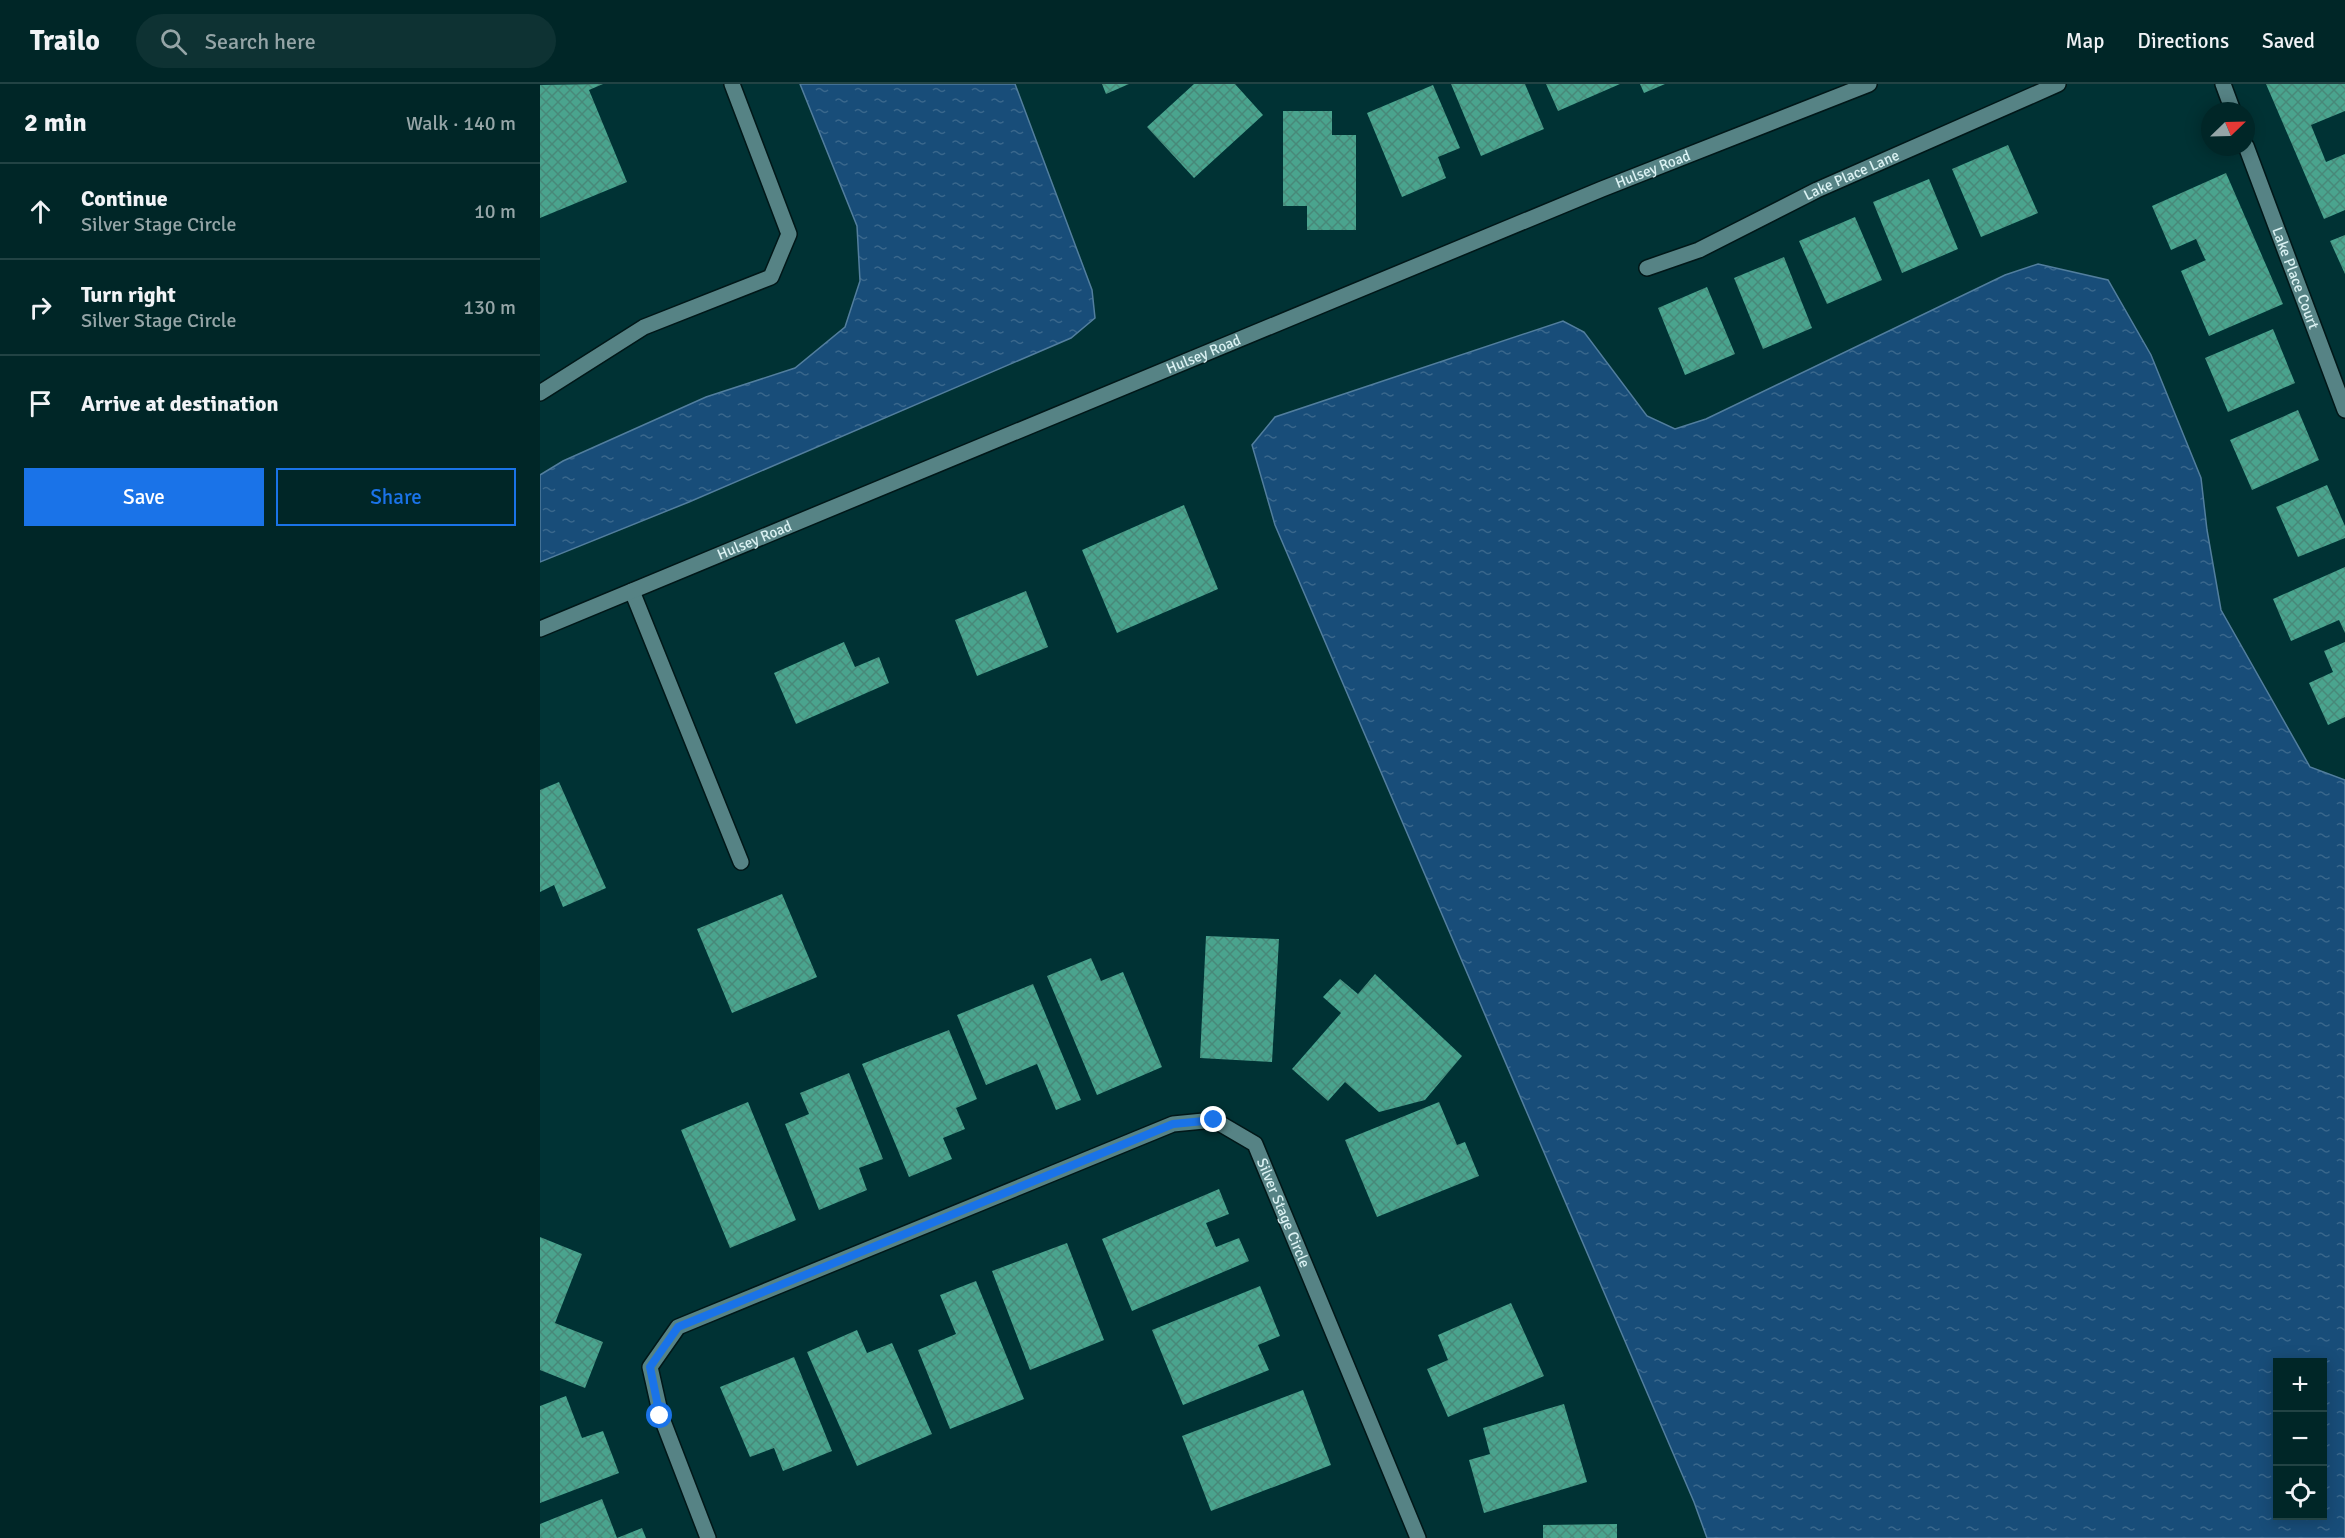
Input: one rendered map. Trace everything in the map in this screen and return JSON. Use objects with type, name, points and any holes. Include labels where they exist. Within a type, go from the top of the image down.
[{"type":"street","points":[[540,393],[644,327],[771,277],[789,234],[732,84]]},
{"type":"street","name":"Hulsey Road","points":[[540,629],[1602,189],[1869,84]]},
{"type":"street","name":"Lake Place Lane","points":[[1647,268],[1699,249],[1817,190],[2058,84]]},
{"type":"street","points":[[2223,84],[2230,102]]},
{"type":"street","name":"Lake Place Court","points":[[2250,156],[2345,410]]},
{"type":"street","points":[[632,591],[741,862]]},
{"type":"street","name":"Silver Stage Circle","points":[[708,1538],[660,1416],[650,1367],[678,1327],[1173,1124],[1214,1120],[1255,1144],[1418,1538]]},
{"type":"water","points":[[800,84],[1015,84],[1092,290],[1095,318],[1071,338],[689,502],[540,562],[540,475],[563,461],[706,397],[795,368],[845,327],[860,281],[857,226]]},
{"type":"water","points":[[2038,264],[2108,280],[2151,355],[2201,478],[2207,530],[2221,610],[2310,767],[2345,780],[2345,1538],[1707,1538],[1694,1502],[1275,525],[1252,445],[1275,417],[1563,321],[1584,332],[1647,416],[1675,429],[1706,419],[2005,275]]},
{"type":"building","points":[[603,84],[589,90],[627,182],[540,218],[540,85]]},
{"type":"building","points":[[1102,84],[1129,84],[1106,94]]},
{"type":"building","points":[[1194,84],[1235,84],[1263,115],[1194,178],[1147,127]]},
{"type":"building","points":[[1451,84],[1525,84],[1544,129],[1481,156]]},
{"type":"building","points":[[1546,84],[1620,84],[1558,111]]},
{"type":"building","points":[[1640,84],[1665,84],[1644,93]]},
{"type":"building","points":[[2266,84],[2345,84],[2345,111],[2311,125],[2326,162],[2345,154],[2345,210],[2324,219]]},
{"type":"building","points":[[1433,85],[1460,148],[1438,157],[1446,178],[1402,197],[1367,113]]},
{"type":"building","points":[[1283,111],[1332,111],[1332,135],[1356,135],[1356,230],[1307,230],[1307,206],[1283,206]]},
{"type":"building","points":[[2008,145],[2038,213],[1981,237],[1952,169]]},
{"type":"building","points":[[2226,173],[2283,304],[2209,336],[2181,271],[2206,260],[2196,239],[2171,250],[2152,206]]},
{"type":"building","points":[[1929,179],[1958,249],[1902,273],[1873,202]]},
{"type":"building","points":[[1855,217],[1882,280],[1827,304],[1799,241]]},
{"type":"building","points":[[2345,235],[2345,274],[2330,241]]},
{"type":"building","points":[[1784,257],[1812,328],[1763,349],[1734,278]]},
{"type":"building","points":[[1707,287],[1735,354],[1685,375],[1658,308]]},
{"type":"building","points":[[2273,329],[2295,383],[2228,412],[2205,358]]},
{"type":"building","points":[[2298,410],[2319,460],[2252,490],[2230,440]]},
{"type":"building","points":[[2327,485],[2345,526],[2345,538],[2298,557],[2276,507]]},
{"type":"building","points":[[1184,505],[1218,589],[1117,633],[1082,550]]},
{"type":"building","points":[[2345,567],[2345,633],[2339,620],[2291,641],[2273,599]]},
{"type":"building","points":[[1026,591],[1048,647],[977,676],[955,620]]},
{"type":"building","points":[[844,642],[855,667],[879,657],[889,683],[796,724],[774,673]]},
{"type":"building","points":[[2345,642],[2345,717],[2328,725],[2309,683],[2333,672],[2324,651]]},
{"type":"building","points":[[559,782],[606,888],[563,907],[554,885],[540,892],[540,790]]},
{"type":"building","points":[[782,894],[817,977],[732,1013],[697,929]]},
{"type":"building","points":[[1206,936],[1279,939],[1272,1062],[1200,1058]]},
{"type":"building","points":[[1091,958],[1101,981],[1123,972],[1162,1067],[1097,1095],[1047,976]]},
{"type":"building","points":[[1375,974],[1462,1056],[1425,1100],[1379,1112],[1345,1082],[1328,1101],[1292,1069],[1341,1013],[1323,997],[1340,979],[1358,994]]},
{"type":"building","points":[[1033,984],[1081,1100],[1056,1110],[1037,1064],[986,1085],[957,1015]]},
{"type":"building","points":[[949,1030],[977,1099],[956,1108],[965,1129],[943,1138],[952,1159],[909,1177],[862,1064]]},
{"type":"building","points":[[849,1073],[883,1159],[859,1168],[867,1190],[819,1210],[785,1124],[809,1114],[800,1093]]},
{"type":"building","points":[[748,1102],[796,1220],[730,1248],[681,1130]]},
{"type":"building","points":[[1439,1102],[1457,1145],[1465,1142],[1479,1176],[1377,1217],[1345,1140]]},
{"type":"building","points":[[1219,1189],[1229,1214],[1206,1223],[1216,1247],[1239,1238],[1249,1261],[1132,1311],[1102,1239]]},
{"type":"building","points":[[540,1237],[582,1254],[555,1323],[603,1342],[585,1388],[540,1370]]},
{"type":"building","points":[[1067,1243],[1104,1340],[1030,1370],[992,1271]]},
{"type":"building","points":[[976,1281],[1024,1399],[950,1429],[918,1350],[956,1334],[940,1295]]},
{"type":"building","points":[[1260,1286],[1280,1336],[1258,1345],[1269,1370],[1183,1405],[1152,1330]]},
{"type":"building","points":[[1511,1303],[1544,1376],[1448,1417],[1427,1369],[1448,1360],[1438,1335]]},
{"type":"building","points":[[857,1330],[867,1353],[892,1343],[932,1434],[857,1466],[807,1352]]},
{"type":"building","points":[[794,1357],[832,1451],[783,1471],[774,1448],[750,1457],[720,1387]]},
{"type":"building","points":[[1303,1390],[1331,1465],[1211,1511],[1182,1436]]},
{"type":"building","points":[[566,1396],[582,1438],[603,1431],[619,1473],[540,1503],[540,1406]]},
{"type":"building","points":[[1564,1404],[1587,1482],[1484,1513],[1469,1460],[1490,1454],[1483,1428]]},
{"type":"building","points":[[602,1499],[617,1538],[540,1538],[540,1524]]},
{"type":"building","points":[[1617,1524],[1617,1538],[1543,1538],[1543,1525]]},
{"type":"building","points":[[642,1528],[646,1538],[617,1538]]},
{"type":"route","points":[[660,1416],[650,1367],[678,1327],[1173,1124],[1214,1120]]}]
